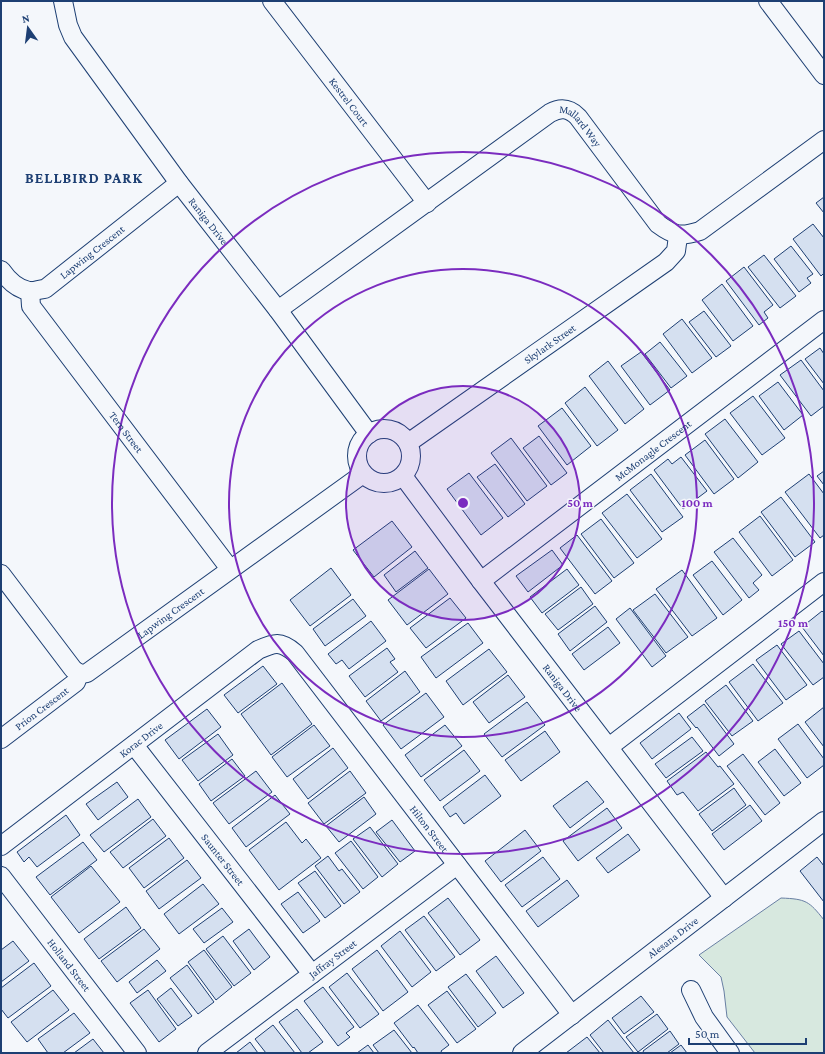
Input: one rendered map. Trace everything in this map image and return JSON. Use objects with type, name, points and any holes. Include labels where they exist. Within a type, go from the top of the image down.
[{"type":"street","name":"Raniga Drive","points":[[63,1],[68,25],[73,38],[179,183],[278,310],[369,434]]},
{"type":"street","name":"Kestrel Court","points":[[272,1],[427,203]]},
{"type":"street","points":[[768,1],[824,75]]},
{"type":"street","name":"Mallard Way","points":[[278,310],[550,113],[558,109],[567,109],[573,112],[658,224],[678,236]]},
{"type":"street","points":[[678,236],[700,232],[824,140]]},
{"type":"street","name":"Lapwing Crescent","points":[[30,291],[45,289],[179,183]]},
{"type":"street","name":"Skylark Street","points":[[408,443],[666,262],[676,251],[678,236]]},
{"type":"street","points":[[1,270],[6,277],[17,286],[30,291]]},
{"type":"street","name":"Tern Street","points":[[30,291],[31,306],[230,569]]},
{"type":"street","name":"McMonagle Crescent","points":[[481,581],[824,320]]},
{"type":"street","points":[[386,429],[395,431],[408,443],[411,452],[411,461],[403,476],[396,481],[378,483],[363,474],[358,466],[358,448],[362,440],[369,434],[377,430],[386,429]]},
{"type":"street","name":"Lapwing Crescent","points":[[79,674],[87,673],[363,474]]},
{"type":"street","name":"Raniga Drive","points":[[403,476],[481,581],[609,746],[724,898]]},
{"type":"street","points":[[1,574],[73,670],[79,674]]},
{"type":"street","points":[[609,746],[824,582]]},
{"type":"street","name":"Korac Drive","points":[[1,846],[258,650],[273,644],[286,645]]},
{"type":"street","name":"Hilton Street","points":[[286,645],[295,653],[572,1015]]},
{"type":"street","name":"Prion Crescent","points":[[1,739],[76,682],[79,674]]},
{"type":"street","name":"Saunter Street","points":[[134,746],[312,974]]},
{"type":"street","name":"Alesana Drive","points":[[522,1053],[824,821]]},
{"type":"street","name":"Jaffray Street","points":[[207,1053],[457,865]]},
{"type":"street","name":"Holland Street","points":[[1,876],[137,1053]]},
{"type":"street","points":[[691,990],[704,1017],[730,1053]]},
{"type":"shaded area","points":[[781,898],[796,899],[806,902],[824,920],[824,1053],[755,1053],[727,1017],[721,977],[699,955]]},
{"type":"building","points":[[824,197],[824,213],[816,203]]},
{"type":"building","points":[[813,224],[824,238],[824,273],[821,276],[793,239]]},
{"type":"building","points":[[791,246],[813,274],[807,278],[811,283],[799,292],[774,259]]},
{"type":"building","points":[[764,255],[796,296],[780,308],[748,267]]},
{"type":"building","points":[[744,267],[773,305],[764,312],[768,318],[759,325],[726,281]]},
{"type":"building","points":[[722,284],[753,326],[733,341],[702,300]]},
{"type":"building","points":[[704,311],[731,346],[716,357],[689,322]]},
{"type":"building","points":[[682,319],[712,358],[692,373],[663,334]]},
{"type":"building","points":[[660,342],[687,376],[671,388],[645,354]]},
{"type":"building","points":[[820,348],[824,354],[824,384],[805,359]]},
{"type":"building","points":[[641,352],[670,390],[650,405],[621,366]]},
{"type":"building","points":[[801,360],[824,391],[824,406],[811,416],[780,375]]},
{"type":"building","points":[[608,361],[644,409],[625,424],[589,376]]},
{"type":"building","points":[[778,382],[803,415],[784,430],[759,396]]},
{"type":"building","points":[[585,387],[618,430],[597,446],[565,403]]},
{"type":"building","points":[[753,396],[785,438],[762,455],[730,413]]},
{"type":"building","points":[[562,408],[591,446],[567,465],[538,426]]},
{"type":"building","points":[[725,419],[758,462],[738,478],[705,434]]},
{"type":"building","points":[[539,436],[567,473],[551,485],[523,448]]},
{"type":"building","points":[[511,438],[547,486],[527,501],[491,453]]},
{"type":"building","points":[[705,440],[734,479],[714,494],[685,455]]},
{"type":"building","points":[[681,457],[707,491],[683,509],[654,470],[668,459],[672,464]]},
{"type":"building","points":[[495,464],[525,504],[508,517],[477,477]]},
{"type":"building","points":[[824,471],[824,485],[817,476]]},
{"type":"building","points":[[469,473],[503,518],[481,535],[447,489]]},
{"type":"building","points":[[651,474],[683,517],[662,532],[630,490]]},
{"type":"building","points":[[809,474],[824,494],[824,535],[820,538],[785,492]]},
{"type":"building","points":[[627,494],[662,539],[637,558],[602,513]]},
{"type":"building","points":[[781,497],[815,542],[795,557],[761,512]]},
{"type":"building","points":[[760,516],[793,560],[772,576],[739,532]]},
{"type":"building","points":[[601,519],[634,563],[614,578],[581,534]]},
{"type":"building","points":[[392,521],[412,547],[374,577],[353,550]]},
{"type":"building","points":[[577,535],[612,581],[595,594],[560,548]]},
{"type":"building","points":[[733,538],[762,575],[753,583],[759,590],[749,598],[714,552]]},
{"type":"building","points":[[552,550],[563,565],[528,592],[516,576]]},
{"type":"building","points":[[415,551],[428,568],[396,592],[384,575]]},
{"type":"building","points":[[712,561],[742,600],[723,615],[693,575]]},
{"type":"building","points":[[331,568],[351,595],[310,626],[290,600]]},
{"type":"building","points":[[429,569],[448,594],[407,625],[388,600]]},
{"type":"building","points":[[567,569],[579,585],[542,613],[530,597]]},
{"type":"building","points":[[682,570],[717,618],[692,636],[656,589]]},
{"type":"building","points":[[581,587],[593,604],[558,630],[545,614]]},
{"type":"building","points":[[655,594],[688,637],[666,653],[633,610]]},
{"type":"building","points":[[450,598],[466,618],[426,648],[410,628]]},
{"type":"building","points":[[353,599],[366,616],[325,646],[313,629]]},
{"type":"building","points":[[595,606],[607,622],[570,651],[558,634]]},
{"type":"building","points":[[630,608],[666,656],[652,667],[616,619]]},
{"type":"building","points":[[822,611],[824,613],[824,656],[802,627]]},
{"type":"building","points":[[371,621],[386,641],[349,669],[342,660],[336,664],[328,654]]},
{"type":"building","points":[[468,623],[483,643],[436,678],[421,657]]},
{"type":"building","points":[[608,627],[620,643],[584,670],[572,654]]},
{"type":"building","points":[[799,631],[824,664],[824,677],[813,685],[781,644]]},
{"type":"building","points":[[777,645],[807,685],[786,700],[756,660]]},
{"type":"building","points":[[387,648],[395,659],[390,662],[398,672],[365,697],[349,676]]},
{"type":"building","points":[[489,649],[507,672],[463,705],[446,681]]},
{"type":"building","points":[[753,664],[783,703],[758,721],[729,682]]},
{"type":"building","points":[[263,666],[277,684],[238,713],[224,695]]},
{"type":"building","points":[[405,671],[420,692],[381,721],[366,701]]},
{"type":"building","points":[[508,675],[525,697],[489,723],[473,702]]},
{"type":"building","points":[[282,683],[312,724],[271,755],[241,714]]},
{"type":"building","points":[[726,685],[753,721],[732,736],[705,701]]},
{"type":"building","points":[[426,693],[444,717],[401,749],[383,725]]},
{"type":"building","points":[[527,702],[545,725],[502,757],[484,734]]},
{"type":"building","points":[[704,704],[734,744],[719,756],[697,727],[696,728],[687,717]]},
{"type":"building","points":[[824,707],[824,747],[805,722]]},
{"type":"building","points":[[207,709],[221,727],[179,759],[165,740]]},
{"type":"building","points":[[679,713],[691,729],[652,759],[640,743]]},
{"type":"building","points":[[798,724],[824,759],[824,765],[807,778],[778,739]]},
{"type":"building","points":[[314,725],[330,746],[287,777],[272,757]]},
{"type":"building","points":[[445,725],[462,746],[421,777],[405,755]]},
{"type":"building","points":[[545,731],[560,752],[521,781],[505,760]]},
{"type":"building","points":[[218,734],[233,755],[198,781],[182,760]]},
{"type":"building","points":[[692,737],[703,751],[666,778],[655,764]]},
{"type":"building","points":[[333,748],[348,768],[308,799],[293,779]]},
{"type":"building","points":[[775,749],[801,783],[784,796],[758,762]]},
{"type":"building","points":[[464,750],[480,771],[440,801],[424,780]]},
{"type":"building","points":[[706,752],[718,767],[720,766],[734,784],[698,811],[683,792],[677,795],[667,781]]},
{"type":"building","points":[[743,754],[780,803],[765,815],[727,766]]},
{"type":"building","points":[[232,759],[245,776],[211,801],[199,784]]},
{"type":"building","points":[[256,771],[272,792],[229,824],[213,803]]},
{"type":"building","points":[[350,771],[366,793],[324,824],[308,803]]},
{"type":"building","points":[[485,775],[501,796],[464,824],[456,813],[450,817],[443,807]]},
{"type":"building","points":[[587,781],[604,802],[570,828],[553,806]]},
{"type":"building","points":[[117,782],[128,797],[98,820],[86,804]]},
{"type":"building","points":[[734,788],[746,805],[712,831],[699,814]]},
{"type":"building","points":[[275,795],[290,814],[246,847],[232,828]]},
{"type":"building","points":[[364,797],[376,814],[339,842],[326,826]]},
{"type":"building","points":[[138,799],[151,817],[104,852],[90,835]]},
{"type":"building","points":[[750,805],[762,821],[724,850],[712,834]]},
{"type":"building","points":[[607,808],[622,828],[578,861],[563,841]]},
{"type":"building","points":[[66,815],[80,835],[37,867],[29,857],[24,862],[17,852]]},
{"type":"building","points":[[153,819],[166,836],[123,868],[110,852]]},
{"type":"building","points":[[392,820],[415,851],[400,862],[376,832]]},
{"type":"building","points":[[286,822],[302,843],[306,839],[321,858],[279,890],[249,850]]},
{"type":"building","points":[[370,827],[398,864],[382,877],[353,839]]},
{"type":"building","points":[[525,830],[541,851],[501,882],[485,861]]},
{"type":"building","points":[[628,834],[640,850],[608,873],[596,858]]},
{"type":"building","points":[[169,838],[184,858],[144,888],[129,868]]},
{"type":"building","points":[[351,841],[378,877],[363,889],[335,853]]},
{"type":"building","points":[[83,842],[97,860],[50,895],[36,877]]},
{"type":"building","points":[[328,856],[339,871],[342,869],[360,892],[344,904],[315,866]]},
{"type":"building","points":[[543,857],[560,879],[522,907],[505,885]]},
{"type":"building","points":[[817,857],[824,866],[824,902],[800,871]]},
{"type":"building","points":[[187,860],[201,878],[159,909],[146,891]]},
{"type":"building","points":[[91,866],[120,902],[79,933],[51,897]]},
{"type":"building","points":[[315,871],[341,906],[325,918],[298,883]]},
{"type":"building","points":[[567,880],[579,896],[538,927],[526,911]]},
{"type":"building","points":[[203,884],[219,904],[179,934],[164,914]]},
{"type":"building","points":[[298,892],[320,921],[303,933],[281,904]]},
{"type":"building","points":[[448,898],[480,940],[460,955],[428,913]]},
{"type":"building","points":[[126,907],[141,928],[99,959],[84,939]]},
{"type":"building","points":[[222,908],[233,922],[204,943],[193,929]]},
{"type":"building","points":[[424,916],[455,957],[436,971],[405,930]]},
{"type":"building","points":[[144,929],[160,949],[117,982],[101,961]]},
{"type":"building","points":[[249,929],[270,957],[254,970],[233,941]]},
{"type":"building","points":[[400,931],[431,972],[412,987],[381,946]]},
{"type":"building","points":[[223,936],[251,973],[234,986],[206,949]]},
{"type":"building","points":[[13,941],[29,961],[1,982],[1,950]]},
{"type":"building","points":[[204,950],[232,987],[216,1000],[188,962]]},
{"type":"building","points":[[377,950],[408,992],[383,1011],[352,969]]},
{"type":"building","points":[[496,956],[524,993],[503,1008],[476,971]]},
{"type":"building","points":[[157,960],[166,971],[137,993],[129,982]]},
{"type":"building","points":[[34,963],[51,986],[8,1018],[1,1009],[1,988]]},
{"type":"building","points":[[187,965],[214,1002],[198,1014],[170,978]]},
{"type":"building","points":[[347,973],[379,1014],[360,1028],[329,987]]},
{"type":"building","points":[[466,974],[496,1013],[478,1027],[448,987]]},
{"type":"building","points":[[323,987],[354,1027],[346,1033],[350,1037],[338,1046],[304,1001]]},
{"type":"building","points":[[171,988],[192,1016],[178,1026],[157,999]]},
{"type":"building","points":[[53,990],[69,1010],[27,1042],[11,1022]]},
{"type":"building","points":[[148,990],[176,1029],[159,1042],[130,1003]]},
{"type":"building","points":[[447,991],[476,1029],[457,1043],[428,1005]]},
{"type":"building","points":[[641,996],[654,1012],[624,1034],[612,1018]]},
{"type":"building","points":[[418,1005],[449,1045],[441,1051],[442,1053],[418,1053],[394,1023]]},
{"type":"building","points":[[297,1009],[323,1042],[308,1053],[302,1053],[279,1022]]},
{"type":"building","points":[[74,1013],[90,1033],[63,1053],[48,1053],[38,1039]]},
{"type":"building","points":[[657,1014],[668,1029],[638,1052],[626,1037]]},
{"type":"building","points":[[608,1020],[634,1053],[604,1053],[590,1035]]},
{"type":"building","points":[[273,1025],[295,1053],[266,1053],[255,1039]]},
{"type":"building","points":[[394,1030],[412,1053],[379,1053],[373,1045]]},
{"type":"building","points":[[670,1031],[679,1044],[667,1053],[644,1053],[643,1051]]},
{"type":"building","points":[[587,1037],[600,1053],[566,1053]]},
{"type":"building","points":[[93,1039],[104,1053],[74,1053]]},
{"type":"building","points":[[250,1042],[258,1053],[236,1053]]},
{"type":"building","points":[[368,1045],[374,1053],[357,1053]]},
{"type":"building","points":[[681,1045],[687,1053],[670,1053]]},
{"type":"district","name":"BELLBIRD PARK","points":[[84,178]]}]
